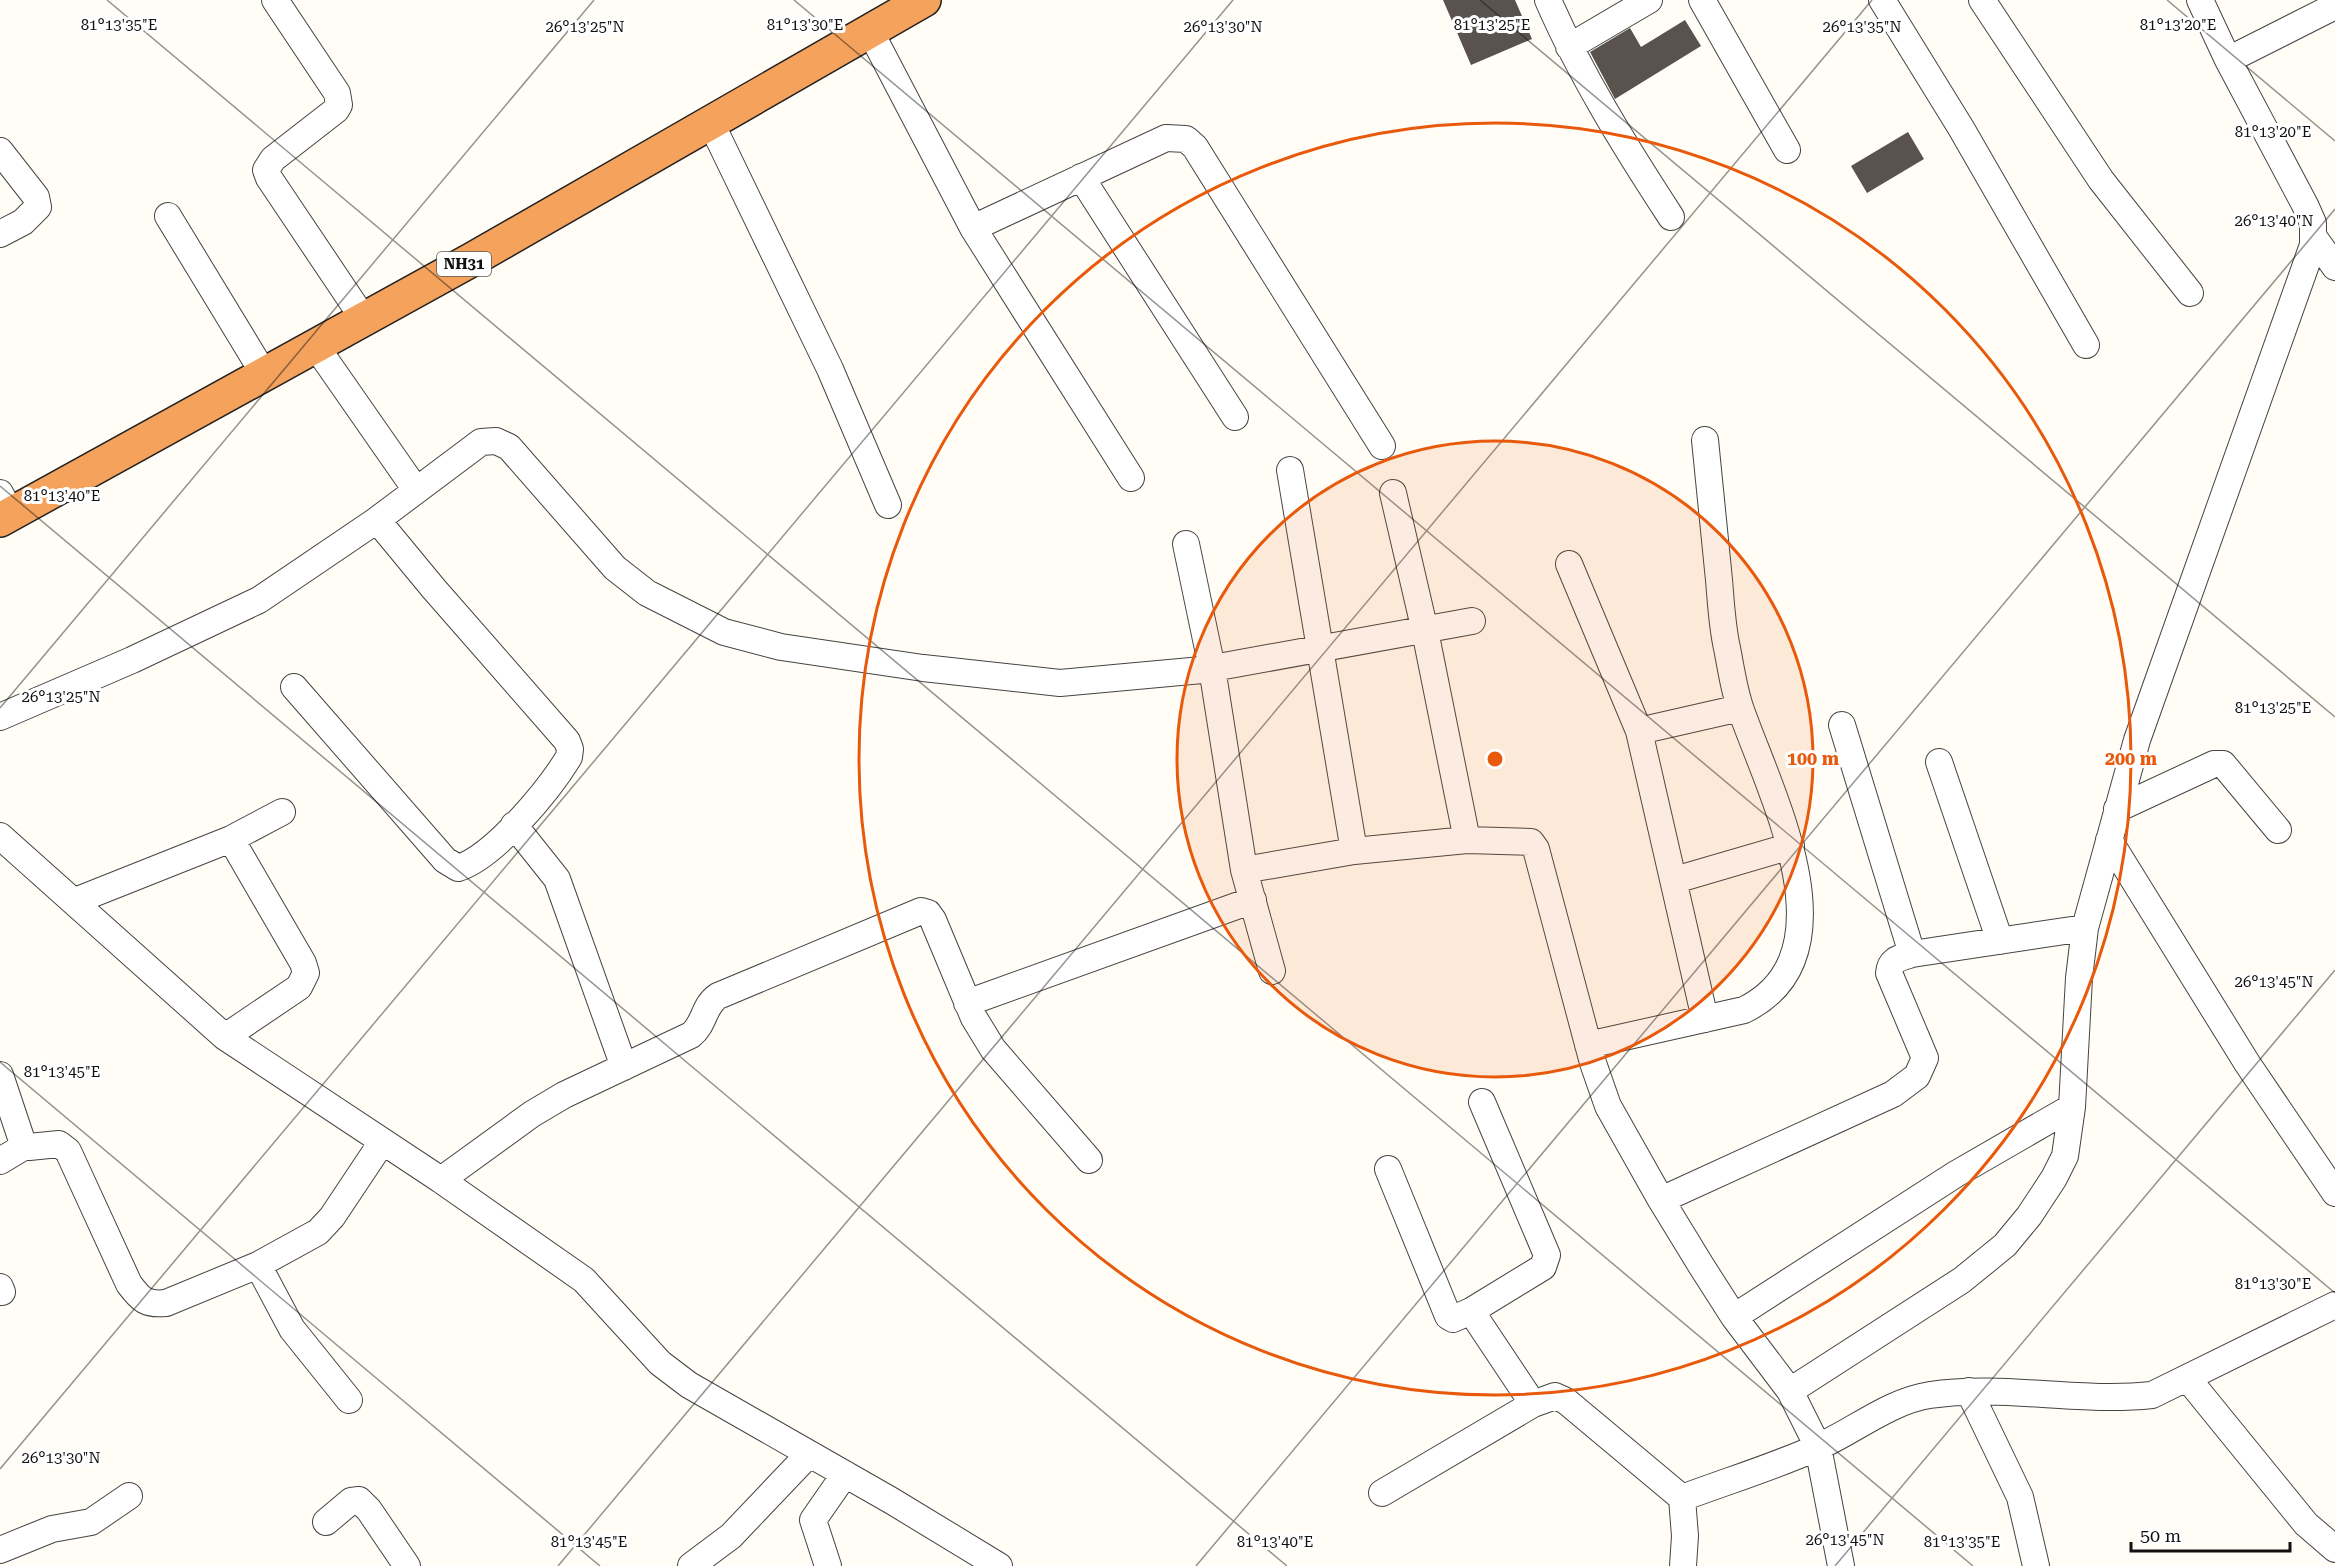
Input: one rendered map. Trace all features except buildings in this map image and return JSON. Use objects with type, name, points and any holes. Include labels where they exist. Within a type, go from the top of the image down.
[{"type":"highway","name":"NH31","points":[[4,509],[264,374],[711,123],[924,0]]},
{"type":"street","points":[[275,0],[338,93],[339,101],[336,110],[273,159],[267,170],[268,178],[363,318]]},
{"type":"street","points":[[1548,0],[1569,47],[1636,163],[1671,217]]},
{"type":"street","points":[[1702,0],[1787,150]]},
{"type":"street","points":[[1882,0],[1961,128],[2086,345]]},
{"type":"street","points":[[1982,0],[2101,180],[2190,293]]},
{"type":"street","points":[[1790,1391],[1962,1280],[2005,1245],[2029,1216],[2065,1156],[2072,1107],[2079,978],[2085,928],[2117,809],[2138,740],[2313,245],[2313,223],[2199,0]]},
{"type":"street","points":[[1569,47],[1645,1]]},
{"type":"street","points":[[2228,60],[2335,6]]},
{"type":"street","points":[[870,31],[973,228],[1131,478]]},
{"type":"street","points":[[711,123],[830,369],[888,505]]},
{"type":"street","points":[[973,228],[1166,138],[1186,139],[1195,147],[1382,446]]},
{"type":"street","points":[[0,151],[36,197],[38,207],[23,222],[0,234]]},
{"type":"street","points":[[1081,177],[1235,417]]},
{"type":"street","points":[[168,216],[264,374]]},
{"type":"street","points":[[2313,236],[2335,267]]},
{"type":"street","points":[[315,345],[416,490]]},
{"type":"street","points":[[1588,1045],[1744,1010],[1764,1001],[1794,958],[1800,935],[1791,846],[1740,708],[1726,645],[1705,440]]},
{"type":"street","points":[[0,717],[132,660],[259,600],[378,520],[481,442],[496,441],[509,447],[615,568],[647,593],[724,632],[781,647],[923,668],[1060,682],[1212,668],[1472,621]]},
{"type":"street","points":[[1290,470],[1354,851]]},
{"type":"street","points":[[1393,493],[1425,631],[1467,840]]},
{"type":"street","points":[[294,687],[445,860],[458,868],[472,864],[485,854],[514,825],[569,758],[570,749],[567,741],[434,590],[378,520]]},
{"type":"street","points":[[1186,544],[1212,668],[1244,870],[1272,971]]},
{"type":"street","points":[[1569,564],[1639,730],[1705,1019]]},
{"type":"street","points":[[1639,730],[1740,708]]},
{"type":"street","points":[[1842,725],[1912,954]]},
{"type":"street","points":[[1939,762],[2000,940]]},
{"type":"street","points":[[2117,809],[2214,764],[2223,764],[2278,830]]},
{"type":"street","points":[[75,900],[231,838],[282,812]]},
{"type":"street","points":[[514,825],[557,879],[624,1067]]},
{"type":"street","points":[[0,836],[75,900],[225,1037],[441,1179],[584,1280],[660,1363],[689,1385],[999,1566]]},
{"type":"street","points":[[225,1037],[299,987],[306,974],[231,838]]},
{"type":"street","points":[[1244,870],[1354,851],[1467,840],[1531,842],[1536,849],[1588,1045],[1608,1106],[1661,1200],[1734,1317],[1790,1391],[1818,1447],[1841,1566]]},
{"type":"street","points":[[2109,840],[2247,1064],[2335,1193]]},
{"type":"street","points":[[1675,880],[1791,846]]},
{"type":"street","points":[[968,1003],[1253,900]]},
{"type":"street","points":[[441,1179],[532,1114],[691,1035],[698,1029],[707,1007],[718,996],[913,913],[928,913],[933,920],[968,1003],[993,1048],[1089,1160]]},
{"type":"street","points":[[1661,1200],[1908,1085],[1917,1076],[1925,1058],[1889,973],[1890,966],[1895,960],[1912,954],[2085,928]]},
{"type":"street","points":[[0,1075],[25,1146]]},
{"type":"street","points":[[1388,1168],[1445,1311],[1453,1318],[1471,1311],[1543,1267],[1546,1255],[1482,1102]]},
{"type":"street","points":[[1734,1317],[1956,1174],[2072,1107]]},
{"type":"street","points":[[0,1161],[25,1146],[59,1144],[68,1151],[129,1284],[138,1296],[151,1304],[166,1303],[258,1265],[318,1232],[382,1142]]},
{"type":"street","points":[[258,1265],[292,1329],[349,1400]]},
{"type":"street","points":[[1682,1498],[1818,1447],[1897,1407],[1926,1396],[2001,1390],[2127,1398],[2152,1395],[2335,1305]]},
{"type":"street","points":[[1471,1311],[1533,1404]]},
{"type":"street","points":[[2188,1379],[2307,1524],[2335,1549]]},
{"type":"street","points":[[1969,1391],[2020,1497],[2036,1566]]},
{"type":"street","points":[[1382,1493],[1533,1404],[1555,1396],[1566,1401],[1682,1498],[1685,1536],[1683,1566]]},
{"type":"street","points":[[691,1566],[731,1536],[809,1454]]},
{"type":"street","points":[[828,1566],[813,1520],[845,1474]]},
{"type":"street","points":[[0,1550],[52,1529],[91,1522],[129,1496]]},
{"type":"street","points":[[326,1522],[351,1501],[359,1500],[369,1510],[407,1566]]}]
